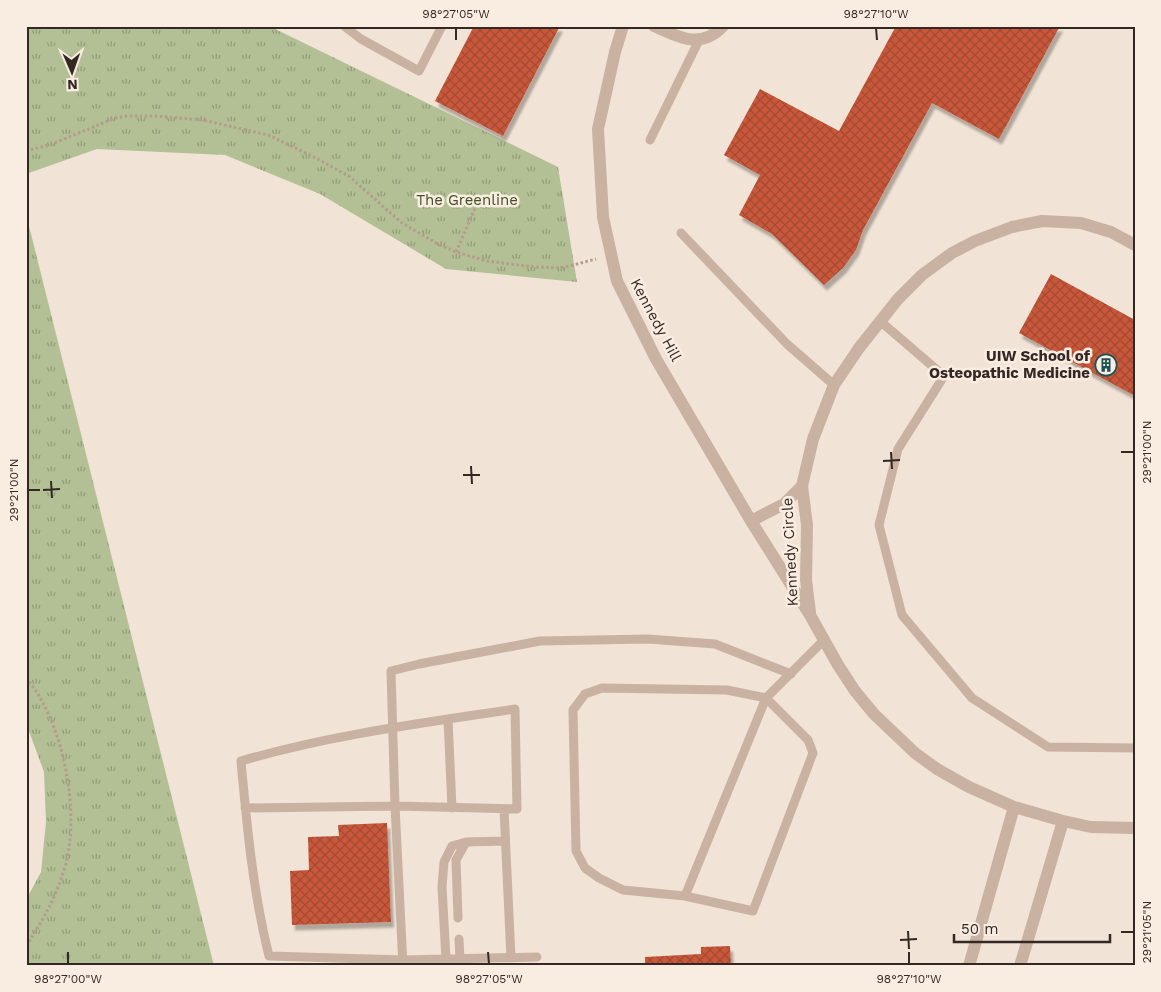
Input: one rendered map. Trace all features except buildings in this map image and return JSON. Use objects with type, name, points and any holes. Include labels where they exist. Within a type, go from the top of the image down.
[{"type":"street","name":"Kennedy Hill","points":[[623,26],[614,52],[598,129],[603,217],[617,281],[656,359],[751,521]]},
{"type":"street","points":[[654,26],[685,40],[699,40],[710,37],[723,26]]},
{"type":"street","name":"Kennedy Circle","points":[[810,615],[806,580],[807,526],[802,486],[813,439],[834,384],[859,348],[898,299],[922,275],[952,252],[974,241],[1012,227],[1042,221],[1081,223],[1111,232],[1135,245]]},
{"type":"street","name":"Kennedy Circle","points":[[802,486],[784,504],[751,521],[810,615],[823,641],[855,691],[874,714],[915,753],[937,769],[969,787],[1014,806],[1063,821],[1091,827],[1135,828]]},
{"type":"street","points":[[969,966],[1014,806]]},
{"type":"street","points":[[1020,966],[1063,821]]},
{"type":"lane","points":[[344,26],[361,39],[419,71],[442,26]]},
{"type":"lane","points":[[650,140],[699,40]]},
{"type":"lane","points":[[681,233],[787,344],[834,384]]},
{"type":"lane","points":[[880,321],[944,376],[898,449],[879,525],[902,616],[972,698],[1048,747],[1135,748]]},
{"type":"lane","points":[[403,963],[395,806],[391,671],[540,640],[648,638],[715,644],[791,674]]},
{"type":"lane","points":[[685,896],[766,698],[823,641]]},
{"type":"lane","points":[[602,688],[727,690],[766,698],[808,740],[813,753],[753,911],[685,896],[623,890],[599,878],[585,868],[576,851],[573,710],[585,694],[602,688]]},
{"type":"lane","points":[[246,808],[395,806],[517,809],[516,709],[394,727],[240,761],[251,858],[262,929],[269,956],[403,963],[446,959],[537,957]]},
{"type":"lane","points":[[448,719],[452,808]]},
{"type":"lane","points":[[504,810],[511,958]]},
{"type":"lane","points":[[446,959],[442,887],[444,862],[452,846],[466,842],[505,840]]},
{"type":"lane","points":[[458,918],[456,860],[466,842]]},
{"type":"lane","points":[[459,939],[460,959]]},
{"type":"path","points":[[26,151],[52,144],[115,118],[155,116],[203,120],[268,135],[316,158],[350,177],[402,223],[456,252],[487,261],[534,267],[562,268],[611,254]]},
{"type":"path","points":[[456,252],[480,198]]},
{"type":"path","points":[[26,678],[46,709],[58,739],[69,786],[71,822],[66,862],[55,897],[26,946]]},
{"type":"green space","name":"The Greenline","points":[[26,26],[269,26],[558,167],[577,282],[446,269],[320,194],[225,155],[97,149],[26,174]]},
{"type":"green space","points":[[26,214],[214,966],[26,966],[26,900],[41,872],[46,822],[44,772],[26,723]]},
{"type":"place","name":"UIW School of Osteopathic Medicine","points":[[1106,365]]}]
